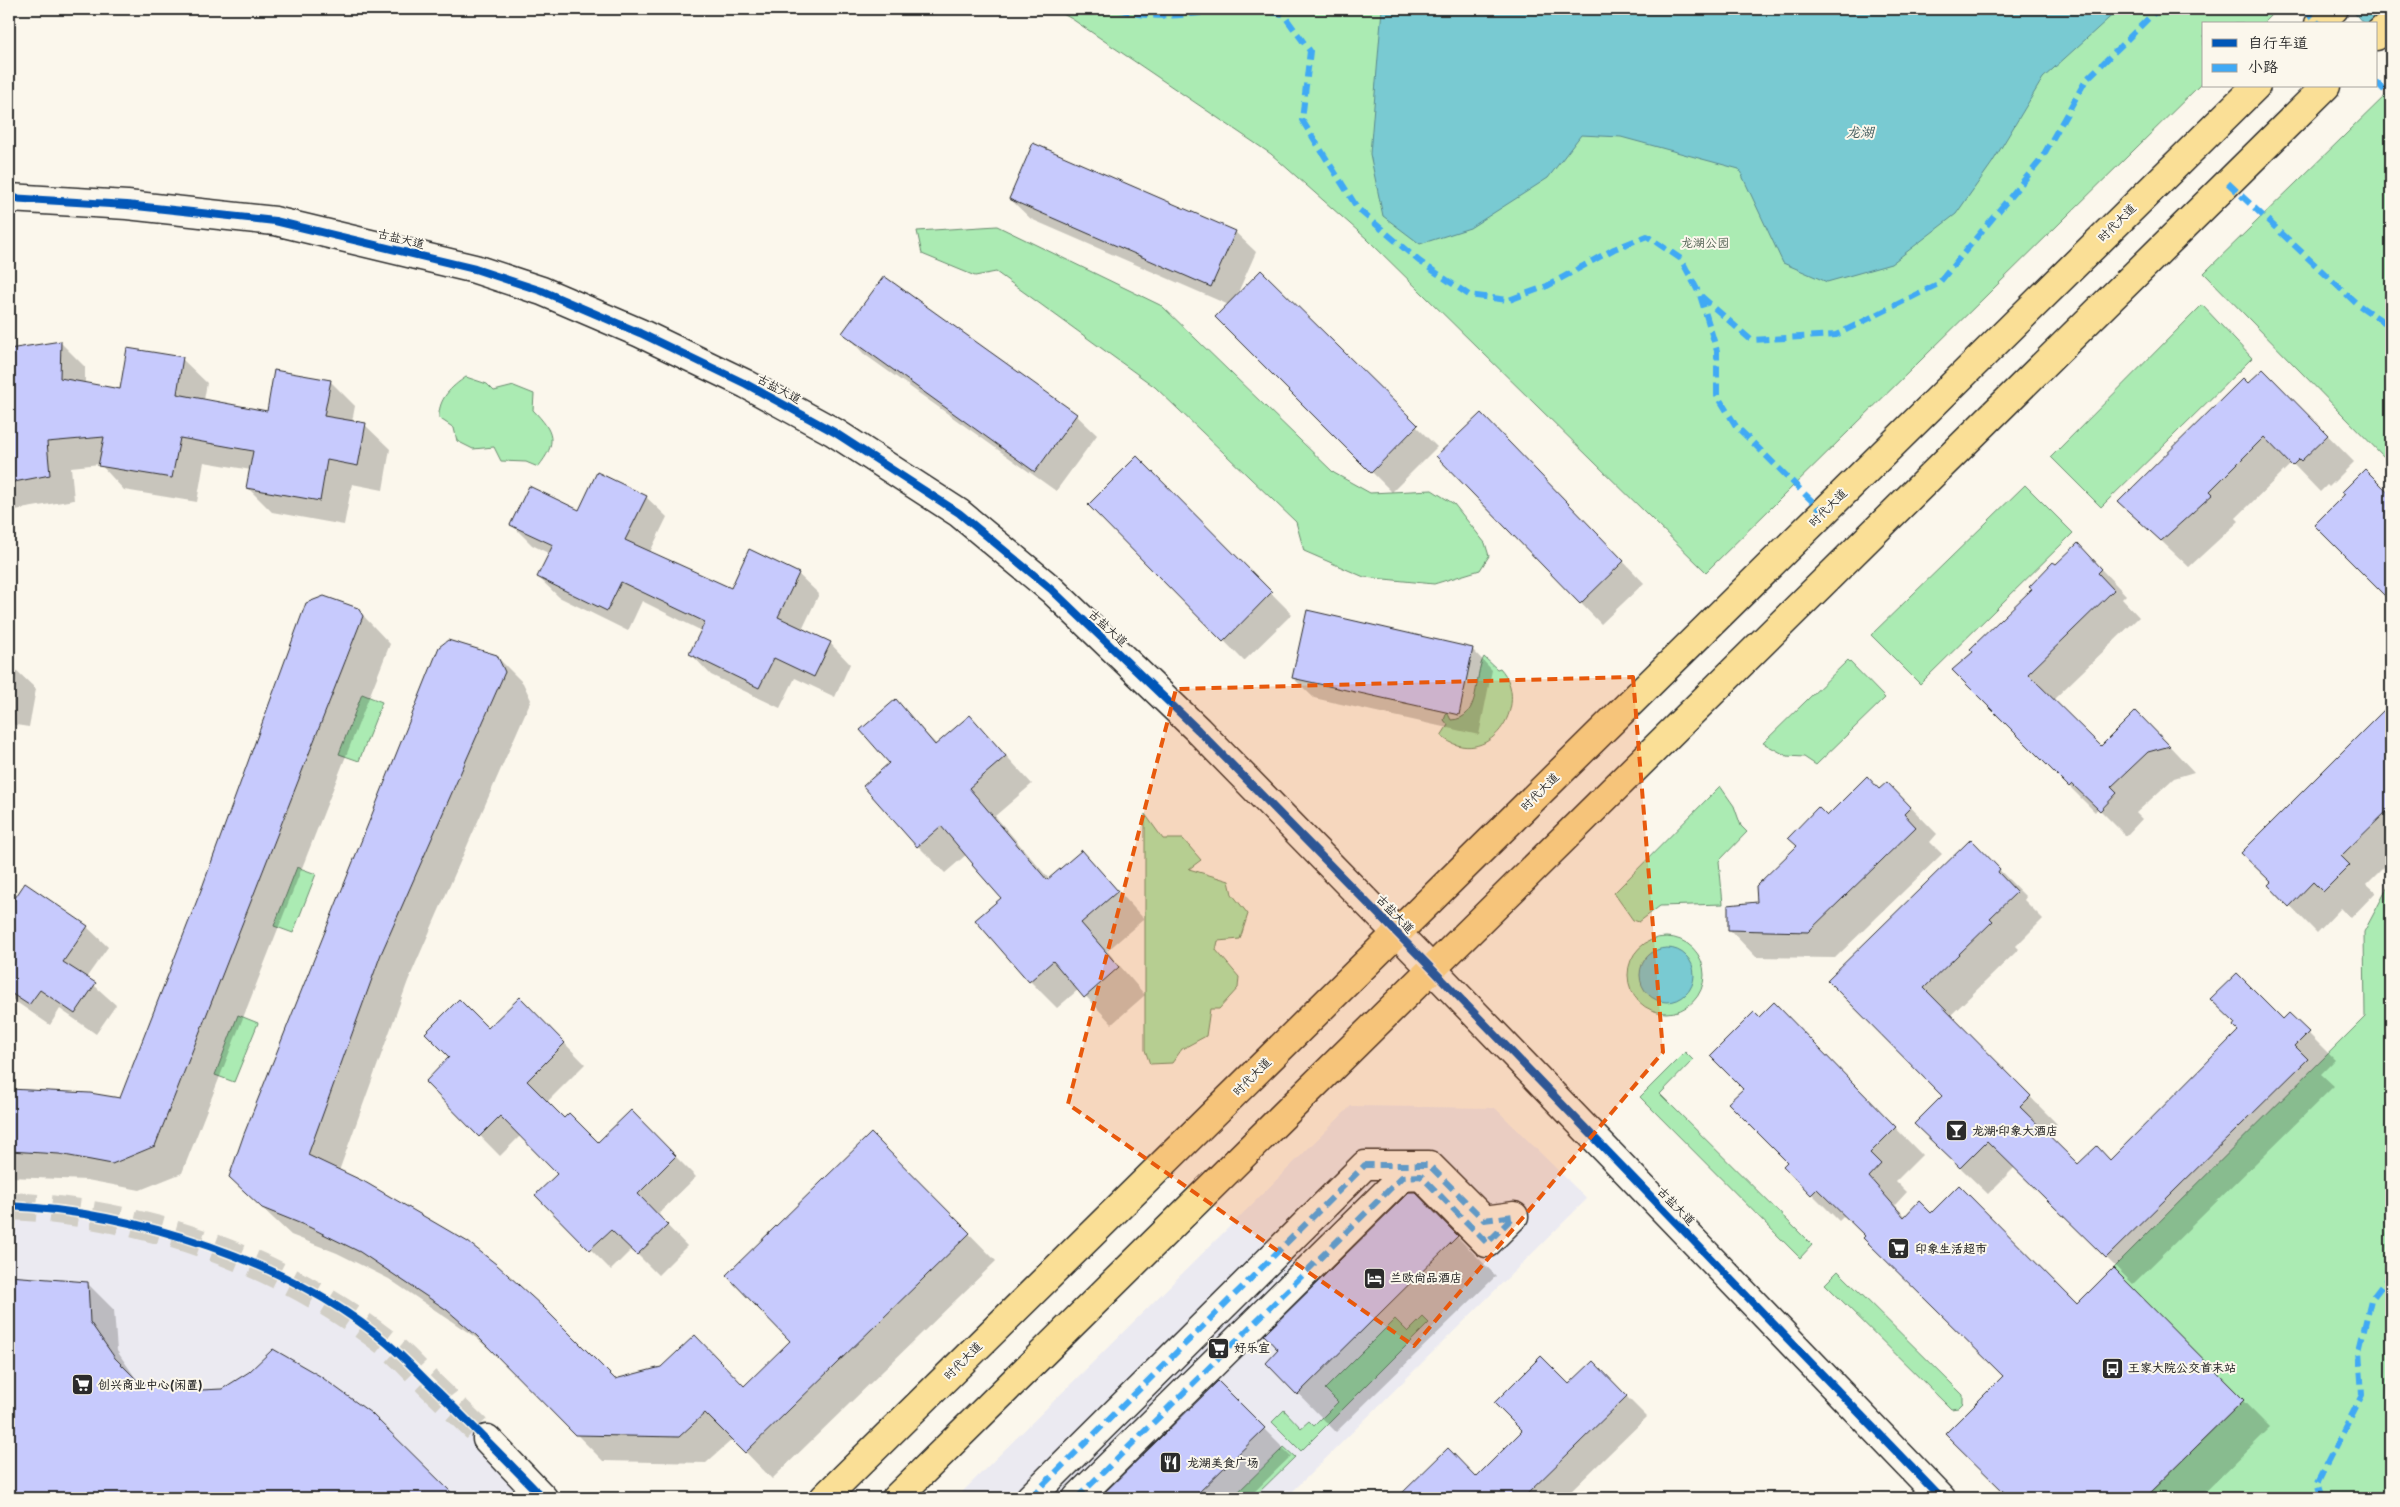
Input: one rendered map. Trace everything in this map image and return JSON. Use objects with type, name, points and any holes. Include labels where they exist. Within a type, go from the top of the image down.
[{"type":"main road","points":[[2321,22],[2334,9]]},
{"type":"main road","points":[[2378,34],[2391,22]]},
{"type":"main road","name":"时代大道","points":[[824,1498],[2254,88]]},
{"type":"main road","points":[[896,1498],[2321,91]]},
{"type":"street","name":"古盐大道","points":[[9,198],[127,204],[275,221],[466,267],[542,291],[640,333],[746,384],[834,432],[959,513],[1030,572],[1198,730],[1432,969],[1941,1498]]},
{"type":"street","points":[[1030,1498],[1365,1165],[1429,1165],[1484,1220],[1514,1216],[1486,1243],[1421,1176],[1402,1177],[1077,1498]]},
{"type":"street","points":[[487,1439],[543,1498]]},
{"type":"highlighted area","points":[[1633,677],[1663,1052],[1414,1346],[1068,1104],[1176,689]]},
{"type":"shaded area","points":[[1351,1106],[1495,1108],[1587,1199],[1286,1498],[956,1498]]},
{"type":"shaded area","points":[[9,1207],[85,1213],[142,1225],[204,1244],[289,1281],[354,1319],[415,1370],[544,1498],[9,1498]]},
{"type":"green space","name":"龙湖公园","points":[[1054,9],[2277,9],[2264,22],[2202,22],[2202,83],[1706,572],[1367,239],[1271,154],[1072,19]]},
{"type":"green space","points":[[2391,90],[2391,464],[2204,273]]},
{"type":"green space","points":[[997,226],[1162,306],[1334,473],[1370,493],[1432,490],[1454,504],[1485,543],[1489,556],[1480,570],[1434,584],[1364,577],[1304,551],[1296,522],[1155,387],[996,272],[975,276],[922,254],[917,231]]},
{"type":"green space","points":[[2202,305],[2252,358],[2101,507],[2051,457]]},
{"type":"green space","points":[[466,377],[487,384],[494,391],[514,386],[534,394],[533,410],[549,431],[551,437],[549,451],[538,467],[526,462],[501,461],[494,447],[473,449],[457,441],[454,428],[439,418],[439,411],[443,399],[455,385]]},
{"type":"green space","points":[[2025,485],[2073,533],[1920,684],[1871,635]]},
{"type":"green space","points":[[1484,657],[1497,669],[1500,668],[1509,683],[1511,699],[1508,716],[1500,730],[1488,740],[1474,746],[1458,745],[1441,736],[1448,725],[1444,720],[1447,712],[1451,720],[1461,718],[1468,712],[1475,695]]},
{"type":"green space","points":[[1848,660],[1885,698],[1816,765],[1804,757],[1787,756],[1763,743]]},
{"type":"green space","points":[[362,694],[382,702],[359,761],[339,754]]},
{"type":"green space","points":[[1720,786],[1734,806],[1741,826],[1747,832],[1719,861],[1723,904],[1660,906],[1639,922],[1633,920],[1614,893]]},
{"type":"green space","points":[[1145,814],[1163,839],[1183,839],[1201,860],[1189,869],[1229,881],[1232,894],[1248,914],[1240,939],[1218,941],[1216,950],[1239,977],[1238,988],[1219,1009],[1210,1009],[1206,1036],[1182,1049],[1172,1063],[1150,1064],[1145,1050]]},
{"type":"green space","points":[[297,867],[316,874],[293,933],[274,926]]},
{"type":"green space","points":[[2391,881],[2391,1498],[2144,1498],[2244,1400],[2112,1269],[2365,1017],[2364,932]]},
{"type":"green space","points":[[1674,937],[1687,943],[1698,954],[1704,967],[1702,990],[1687,1007],[1674,1013],[1658,1013],[1645,1007],[1630,990],[1628,967],[1634,954],[1651,939]]},
{"type":"green space","points":[[238,1015],[258,1023],[234,1082],[215,1075]]},
{"type":"green space","points":[[1685,1052],[1693,1060],[1660,1094],[1812,1245],[1800,1258],[1640,1097]]},
{"type":"green space","points":[[1838,1271],[1963,1395],[1963,1403],[1958,1408],[1951,1409],[1825,1284]]},
{"type":"green space","points":[[1423,1317],[1429,1323],[1301,1451],[1272,1422],[1284,1410],[1301,1428],[1309,1421],[1314,1426],[1338,1402],[1325,1389],[1395,1319],[1408,1332]]},
{"type":"green space","points":[[1284,1447],[1295,1457],[1253,1498],[1232,1498]]},
{"type":"water","name":"龙湖","points":[[1382,9],[2119,9],[2043,78],[1992,163],[1956,214],[1891,264],[1827,282],[1783,263],[1739,169],[1621,137],[1581,135],[1548,178],[1470,228],[1420,244],[1383,216],[1370,154]]},
{"type":"water","points":[[2351,9],[2391,9],[2391,54],[2378,39],[2378,22],[2362,22]]},
{"type":"water","points":[[1662,948],[1672,948],[1682,952],[1690,960],[1694,975],[1690,990],[1682,998],[1672,1002],[1662,1002],[1652,998],[1644,990],[1640,980],[1640,970],[1644,960],[1652,952]]},
{"type":"building","points":[[1033,143],[1236,231],[1211,287],[1009,199]]},
{"type":"building","points":[[1261,270],[1418,425],[1371,473],[1215,317]]},
{"type":"building","points":[[884,276],[1077,414],[1035,472],[842,333]]},
{"type":"building","points":[[61,341],[60,378],[120,389],[127,348],[183,357],[177,394],[267,411],[274,370],[331,380],[324,416],[366,423],[358,466],[327,460],[320,501],[246,488],[253,451],[180,438],[172,478],[98,466],[104,437],[47,442],[50,475],[9,483],[9,349]]},
{"type":"building","points":[[2263,369],[2328,435],[2301,461],[2299,459],[2292,466],[2264,437],[2210,491],[2213,494],[2161,541],[2118,502],[2243,378],[2248,383]]},
{"type":"building","points":[[1481,413],[1624,561],[1580,604],[1436,456]]},
{"type":"building","points":[[1137,456],[1272,592],[1223,642],[1088,505]]},
{"type":"building","points":[[2365,469],[2391,495],[2391,602],[2314,525],[2345,494],[2342,492]]},
{"type":"building","points":[[597,472],[647,496],[625,540],[731,588],[749,549],[799,573],[778,617],[831,642],[814,677],[774,658],[759,688],[689,654],[705,622],[621,582],[607,611],[537,577],[553,545],[510,525],[529,486],[579,510]]},
{"type":"building","points":[[2078,543],[2102,569],[2098,573],[2114,590],[2028,674],[2101,746],[2136,711],[2170,746],[2148,752],[2111,787],[2117,793],[2100,811],[2072,784],[2069,787],[1952,670],[1973,652],[1970,649],[2032,589],[2029,587],[2053,562],[2056,564]]},
{"type":"building","points":[[324,596],[358,608],[363,616],[155,1146],[112,1164],[59,1154],[9,1151],[9,1089],[90,1093],[120,1098],[203,885],[306,603]]},
{"type":"building","points":[[1307,610],[1473,648],[1459,715],[1292,678]]},
{"type":"building","points":[[448,640],[497,655],[505,672],[381,954],[308,1155],[365,1182],[468,1242],[496,1264],[542,1306],[615,1379],[661,1367],[695,1335],[744,1386],[790,1341],[726,1275],[871,1133],[970,1233],[745,1453],[705,1413],[679,1437],[575,1435],[477,1336],[447,1310],[360,1252],[309,1227],[262,1208],[229,1177],[244,1134],[439,647]]},
{"type":"building","points":[[896,699],[935,745],[970,715],[1006,756],[969,788],[1047,880],[1082,850],[1118,891],[1081,923],[1119,967],[1084,998],[1053,961],[1029,982],[975,920],[1001,898],[941,826],[917,847],[863,786],[889,763],[860,730]]},
{"type":"building","points":[[2391,703],[2391,807],[2341,856],[2350,865],[2323,892],[2313,882],[2289,907],[2268,885],[2271,882],[2241,853]]},
{"type":"building","points":[[1867,776],[1879,789],[1887,782],[1911,807],[1904,814],[1916,827],[1808,932],[1728,930],[1728,905],[1757,902],[1756,886],[1797,846],[1788,838],[1818,807],[1827,816]]},
{"type":"building","points":[[1971,839],[2000,869],[1998,872],[2017,892],[1990,918],[1993,921],[1924,988],[2031,1096],[2020,1107],[2078,1164],[2097,1146],[2110,1160],[2238,1031],[2233,1026],[2235,1023],[2210,999],[2237,973],[2283,1019],[2289,1013],[2309,1032],[2295,1046],[2308,1059],[2106,1258],[1987,1141],[1960,1168],[1914,1124],[1942,1096],[1827,980]]},
{"type":"building","points":[[25,883],[88,926],[63,962],[96,983],[75,1014],[40,990],[29,1005],[9,992],[9,907]]},
{"type":"building","points":[[520,997],[565,1043],[527,1081],[564,1118],[569,1113],[598,1142],[631,1110],[676,1156],[638,1194],[668,1225],[637,1255],[611,1230],[589,1250],[535,1195],[557,1174],[500,1116],[479,1137],[425,1082],[449,1057],[425,1033],[459,999],[488,1028]]},
{"type":"building","points":[[1774,1002],[1896,1127],[1870,1153],[1881,1164],[1869,1177],[1904,1217],[1919,1201],[1931,1213],[1959,1185],[2077,1304],[2113,1268],[2244,1400],[2144,1498],[2010,1498],[1945,1434],[2003,1376],[1863,1238],[1865,1236],[1817,1189],[1811,1195],[1783,1166],[1787,1162],[1728,1103],[1743,1089],[1710,1056],[1754,1012],[1759,1017]]},
{"type":"building","points":[[1409,1192],[1415,1192],[1458,1236],[1297,1395],[1266,1363],[1278,1350],[1264,1335]]},
{"type":"building","name":"创兴商业中心(闲置)","points":[[9,1276],[88,1282],[90,1322],[115,1358],[139,1382],[181,1391],[222,1389],[249,1372],[273,1349],[320,1376],[371,1413],[457,1498],[9,1498]]},
{"type":"building","points":[[1541,1356],[1569,1384],[1593,1361],[1627,1396],[1523,1498],[1397,1498],[1448,1448],[1476,1477],[1522,1431],[1494,1403]]},
{"type":"building","name":"龙湖美食广场","points":[[1218,1381],[1265,1428],[1193,1498],[1099,1498]]},
{"type":"tunnel","points":[[9,1206],[59,1210],[109,1218],[159,1230],[208,1246],[255,1265],[300,1287],[344,1313],[385,1342],[487,1439]]},
{"type":"marked path","points":[[1118,9],[1131,13],[1159,16],[1229,9]]},
{"type":"marked path","points":[[1254,9],[1283,14],[1310,51],[1302,120],[1358,209],[1419,261],[1469,295],[1509,300],[1547,286],[1614,249],[1647,236],[1681,259],[1700,295],[1717,351],[1717,395],[1736,426],[1823,512]]},
{"type":"marked path","points":[[1701,296],[1751,340],[1836,335],[1938,284],[2040,161],[2086,80],[2158,9]]},
{"type":"marked path","points":[[2304,9],[2317,22]]},
{"type":"marked path","points":[[2378,84],[2391,97]]},
{"type":"marked path","points":[[2228,183],[2357,304],[2391,327]]},
{"type":"marked path","points":[[1030,1498],[1365,1165],[1429,1165],[1484,1220],[1514,1216],[1487,1243],[1421,1176],[1402,1177],[1077,1498]]},
{"type":"marked path","points":[[2322,1498],[2317,1483],[2362,1395],[2359,1350],[2371,1300],[2391,1274]]},
{"type":"cycle path","points":[[9,198],[127,205],[275,221],[475,269],[542,291],[640,333],[746,384],[834,432],[959,513],[1052,590],[1198,730],[1432,969],[1941,1498]]},
{"type":"cycle path","points":[[9,1206],[57,1210],[108,1218],[158,1230],[209,1246],[258,1265],[305,1288],[348,1314],[394,1349],[543,1498]]},
{"type":"place","name":"龙湖·印象大酒店","points":[[1956,1131]]},
{"type":"place","name":"印象生活超市","points":[[1899,1249]]},
{"type":"place","name":"兰欧尚品酒店","points":[[1374,1278]]},
{"type":"place","name":"好乐宜","points":[[1218,1348]]},
{"type":"place","name":"王家大院公交首末站","points":[[2112,1368]]},
{"type":"place","name":"创兴商业中心(闲置)","points":[[82,1385]]},
{"type":"place","name":"龙湖美食广场","points":[[1171,1463]]}]
